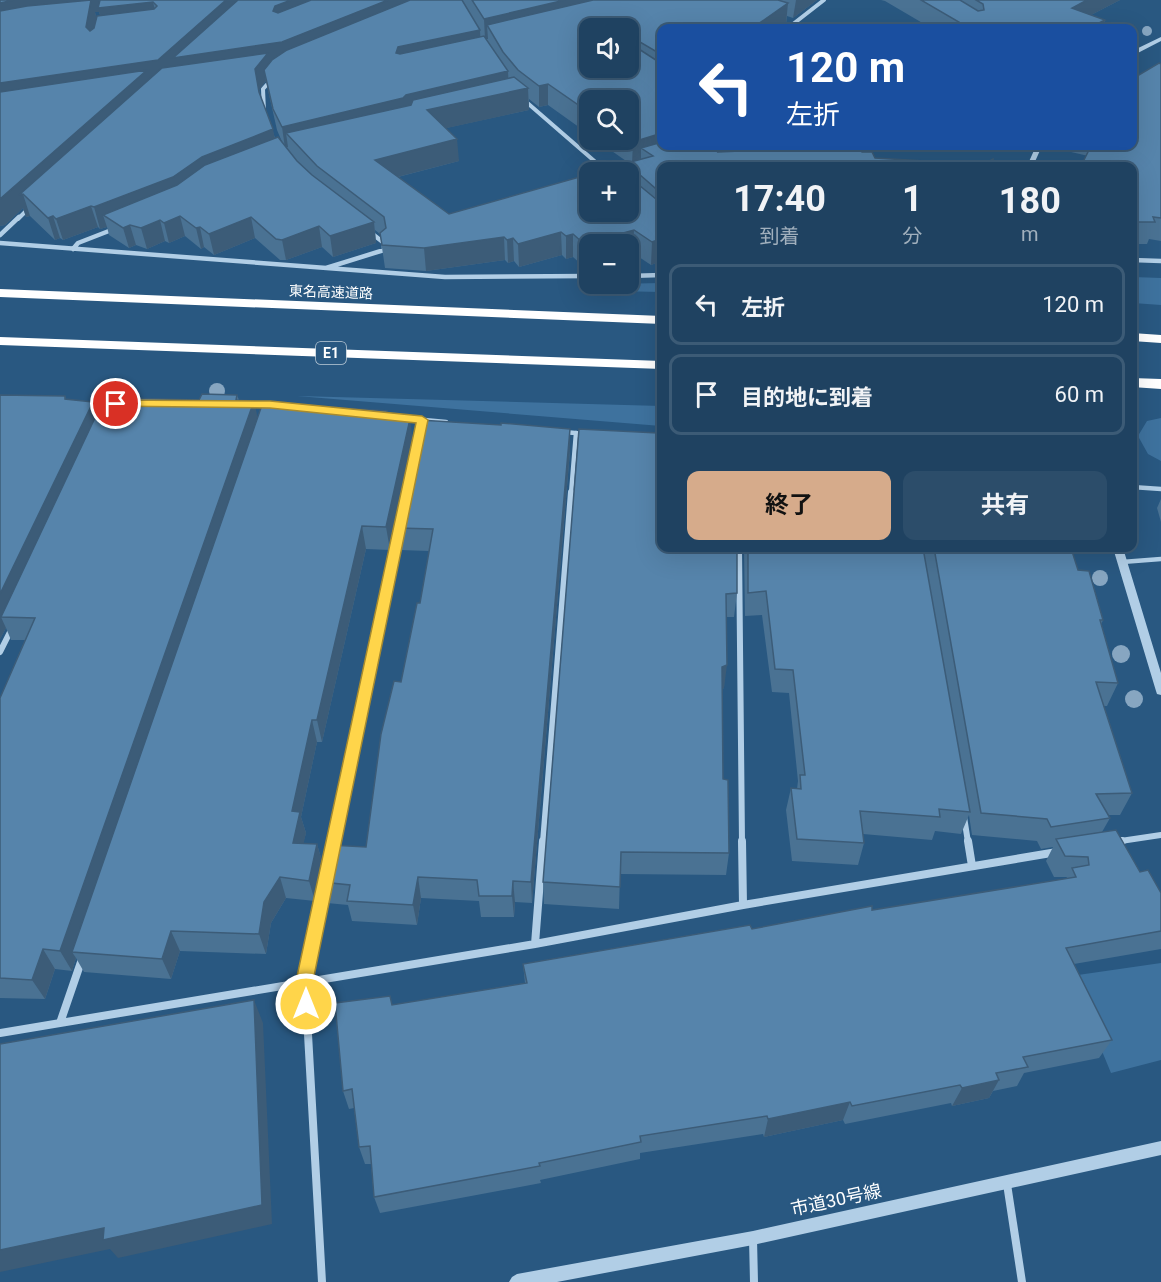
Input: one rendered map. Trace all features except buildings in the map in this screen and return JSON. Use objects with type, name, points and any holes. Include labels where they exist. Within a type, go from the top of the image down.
[{"type":"highway","name":"東名高速道路","points":[[0,292],[657,320]]},
{"type":"highway","points":[[1137,338],[1161,339]]},
{"type":"highway","name":"E1","points":[[0,341],[657,365]]},
{"type":"highway","points":[[1137,382],[1161,384]]},
{"type":"street","points":[[796,23],[824,0]]},
{"type":"street","points":[[1137,51],[1161,39]]},
{"type":"street","points":[[265,114],[263,89],[280,72]]},
{"type":"street","points":[[516,94],[566,134],[596,162]]},
{"type":"street","points":[[0,235],[35,203]]},
{"type":"street","points":[[73,249],[78,243],[119,227]]},
{"type":"street","points":[[319,269],[384,250],[384,243],[367,230]]},
{"type":"street","points":[[0,243],[319,269],[456,277],[579,276]]},
{"type":"street","points":[[1137,260],[1161,261]]},
{"type":"street","points":[[639,276],[657,275]]},
{"type":"street","points":[[81,404],[139,404]]},
{"type":"street","points":[[110,415],[116,404]]},
{"type":"street","points":[[234,405],[282,406]]},
{"type":"street","points":[[266,416],[270,405]]},
{"type":"street","points":[[375,415],[458,423]]},
{"type":"street","points":[[420,431],[422,420]]},
{"type":"street","points":[[553,431],[598,435]]},
{"type":"street","points":[[535,944],[576,434]]},
{"type":"street","points":[[1137,487],[1161,489]]},
{"type":"street","points":[[329,864],[400,525]]},
{"type":"street","points":[[739,552],[743,905]]},
{"type":"street","points":[[1119,552],[1157,665],[1161,691]]},
{"type":"street","points":[[0,652],[15,620]]},
{"type":"street","points":[[962,807],[972,866]]},
{"type":"street","points":[[1100,845],[1161,835]]},
{"type":"street","points":[[0,1033],[535,944],[743,905],[1065,850]]},
{"type":"street","points":[[322,1282],[305,981],[327,875]]},
{"type":"street","points":[[60,1023],[83,956]]},
{"type":"street","name":"市道30号線","points":[[517,1282],[753,1238],[1007,1184],[1161,1148]]},
{"type":"street","points":[[1007,1184],[1022,1282]]},
{"type":"street","points":[[753,1238],[754,1282]]},
{"type":"lane","points":[[786,20],[796,23]]},
{"type":"lane","points":[[1122,562],[1161,559]]},
{"type":"shaded area","points":[[1137,277],[1161,278],[1161,305],[1137,303]]},
{"type":"shaded area","points":[[639,283],[657,283],[657,292],[639,292]]},
{"type":"shaded area","points":[[297,396],[657,406],[657,426]]},
{"type":"shaded area","points":[[1161,418],[1161,461],[1148,454],[1138,436],[1147,421]]},
{"type":"shaded area","points":[[1161,963],[1161,1060],[1111,1073],[1071,976]]},
{"type":"route","points":[[116,404],[270,405],[422,420],[305,981],[306,1004]]}]
